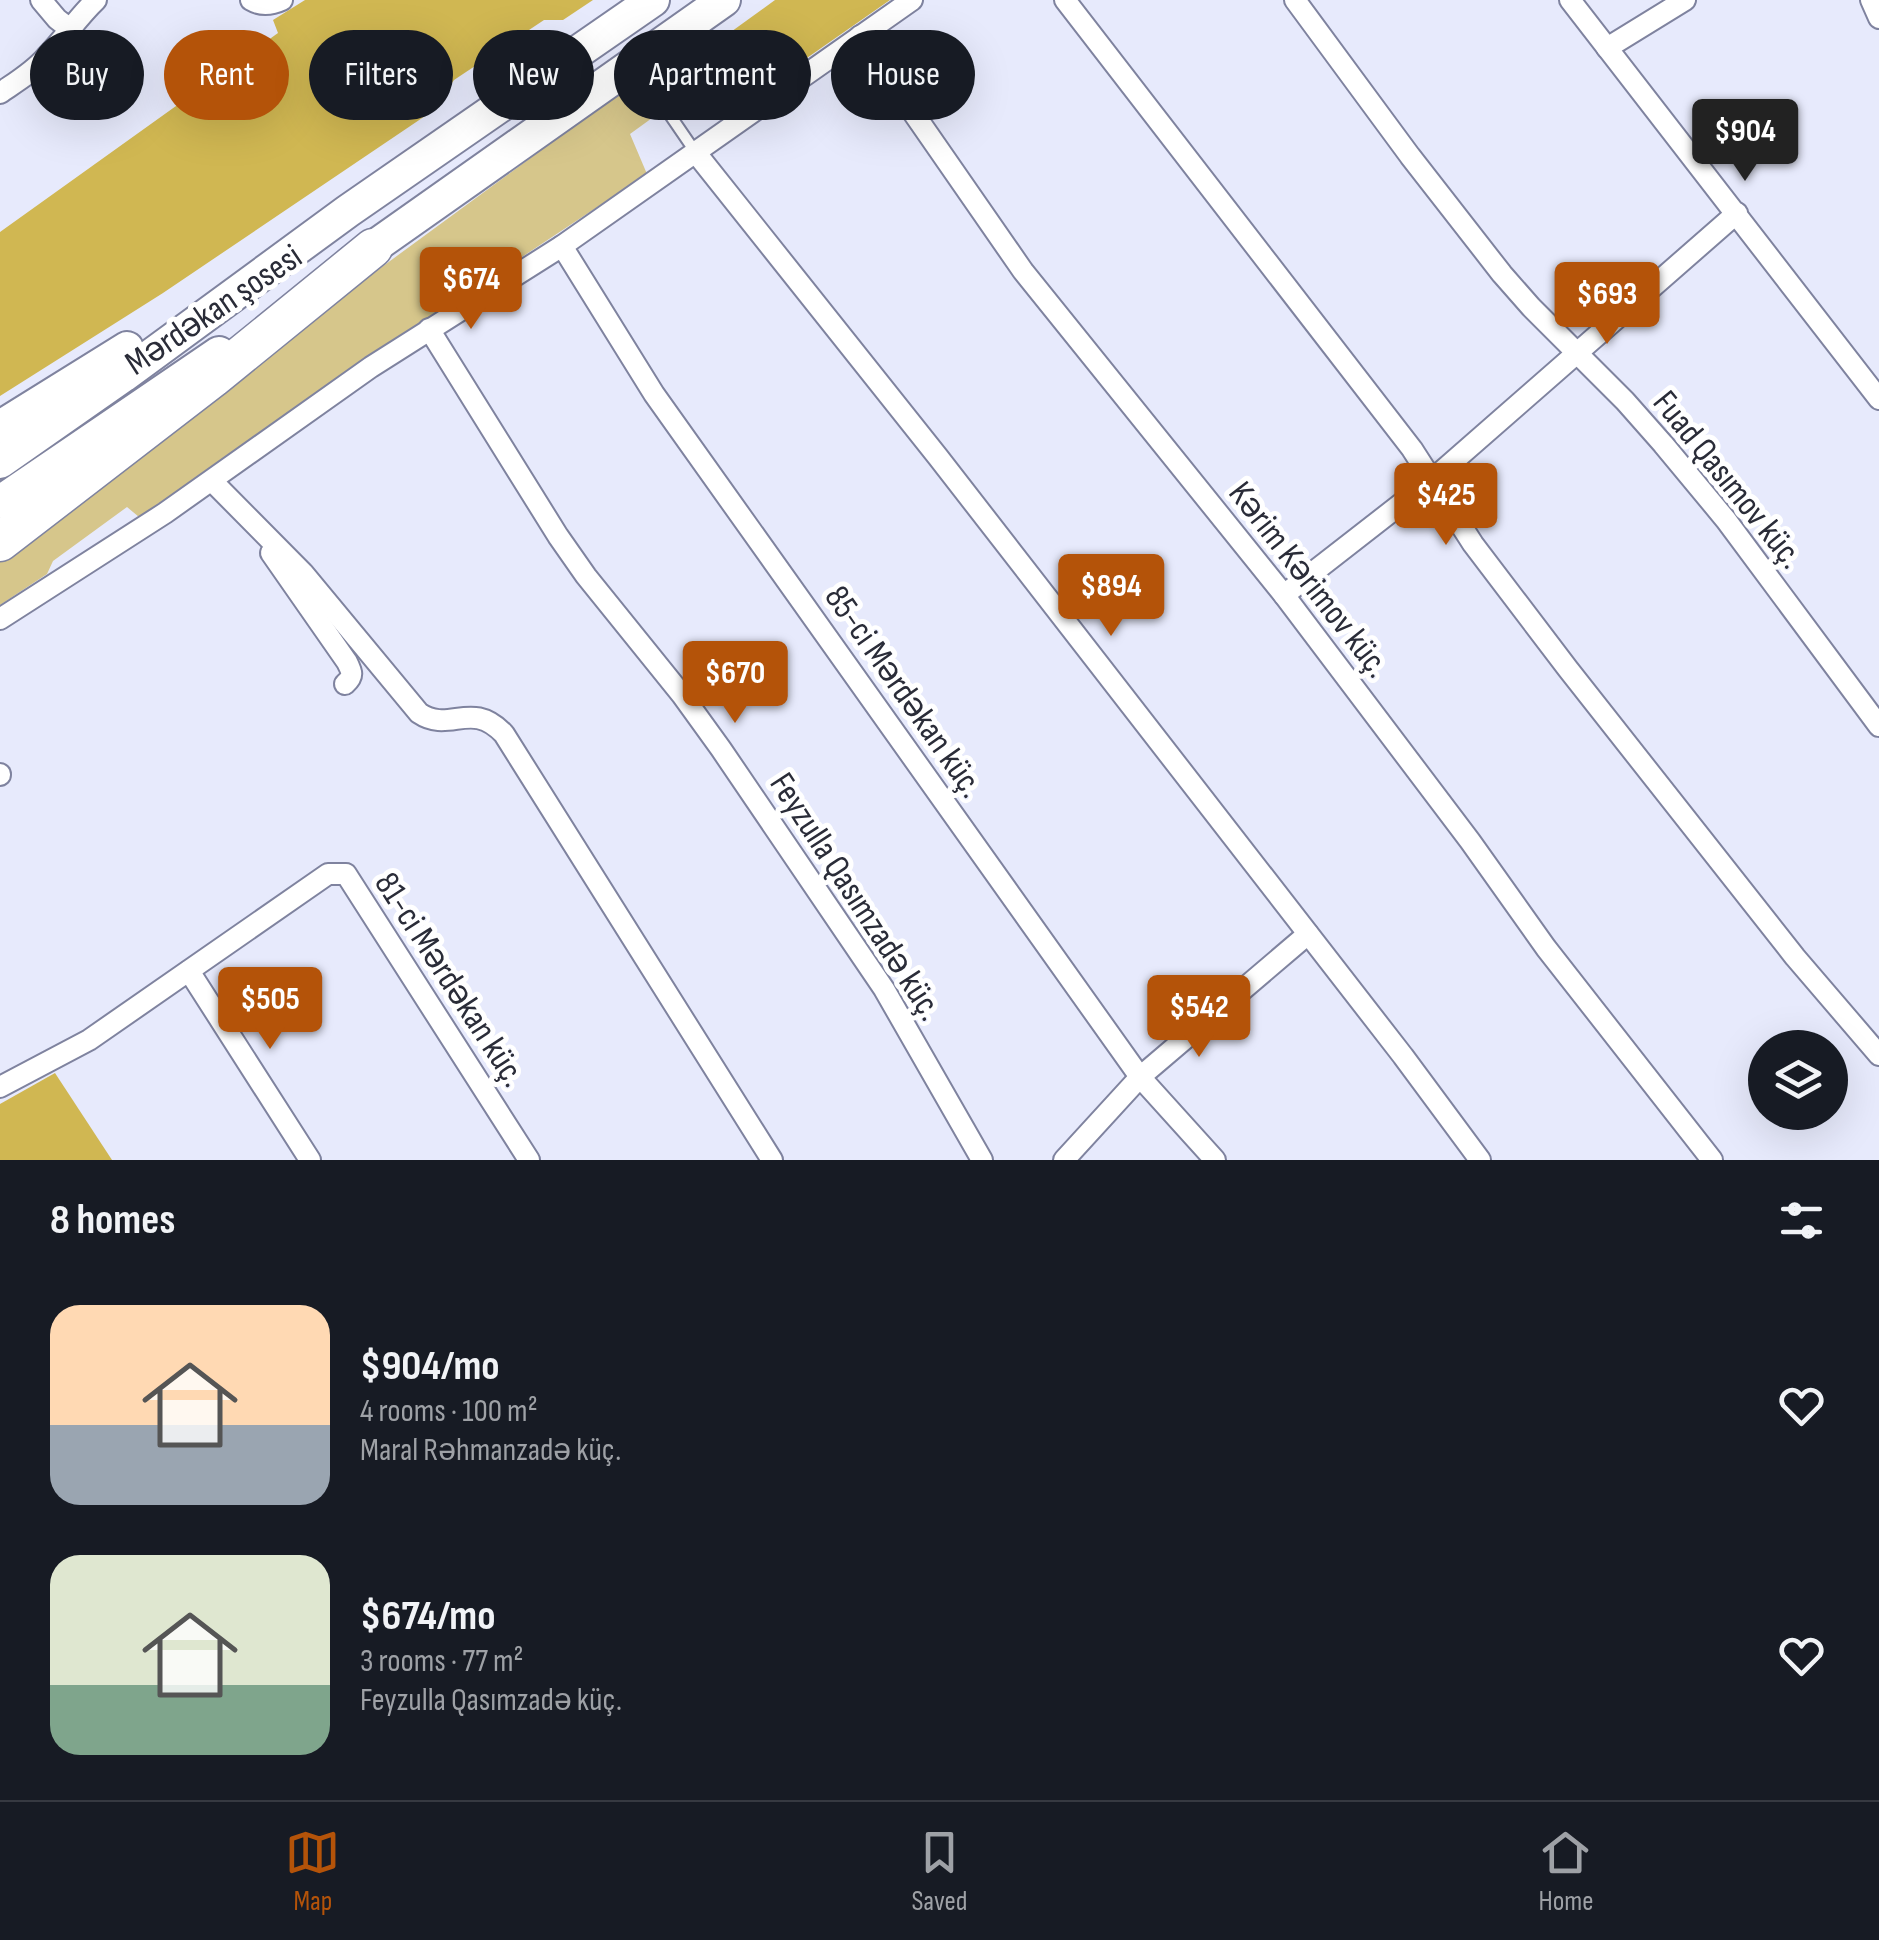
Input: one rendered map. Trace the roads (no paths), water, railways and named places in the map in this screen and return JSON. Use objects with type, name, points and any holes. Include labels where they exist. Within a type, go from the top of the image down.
[{"type":"highway","points":[[0,542],[213,378],[372,248]]},
{"type":"main road","name":"Mərdəkan şosesi","points":[[0,462],[348,211],[653,0]]},
{"type":"main road","name":"Mərdəkan şosesi","points":[[0,502],[372,248],[724,0]]},
{"type":"main road","points":[[0,426],[348,211]]},
{"type":"street","points":[[41,0],[70,29]]},
{"type":"street","points":[[0,94],[30,72],[96,0]]},
{"type":"street","points":[[250,0],[262,4],[282,0]]},
{"type":"street","points":[[869,30],[912,0]]},
{"type":"street","points":[[1065,0],[1382,409],[1433,479],[1473,544],[1580,684],[1795,957],[1879,1055]]},
{"type":"street","name":"Fuad Qasımov küç.","points":[[1295,0],[1502,274],[1625,400],[1726,520],[1879,726]]},
{"type":"street","points":[[1570,0],[1879,399]]},
{"type":"street","points":[[1607,48],[1685,0]]},
{"type":"street","points":[[1871,0],[1879,18]]},
{"type":"street","points":[[0,619],[212,481],[370,367],[562,246],[831,57]]},
{"type":"street","name":"Kərim Kərimov küç.","points":[[918,120],[1023,271],[1284,595],[1546,948],[1712,1160]]},
{"type":"street","points":[[696,153],[938,457],[1480,1160]]},
{"type":"street","points":[[1284,595],[1433,479],[1737,214]]},
{"type":"street","name":"85-ci Mərdəkan küç.","points":[[562,246],[654,394],[1140,1077],[1214,1160]]},
{"type":"street","name":"Feyzulla Qasımzadə küç.","points":[[429,329],[558,536],[721,749],[884,989],[982,1160]]},
{"type":"street","points":[[212,481],[303,573],[419,713],[440,721],[482,717],[504,734],[772,1160]]},
{"type":"street","points":[[270,539],[273,557],[347,662],[352,672],[345,684]]},
{"type":"street","name":"81-ci Mərdəkan küç.","points":[[0,1086],[89,1040],[328,874],[346,874],[529,1160]]},
{"type":"street","points":[[1064,1160],[1140,1077],[1308,934]]},
{"type":"street","points":[[189,970],[310,1160]]},
{"type":"lane","points":[[673,120],[696,153]]}]
